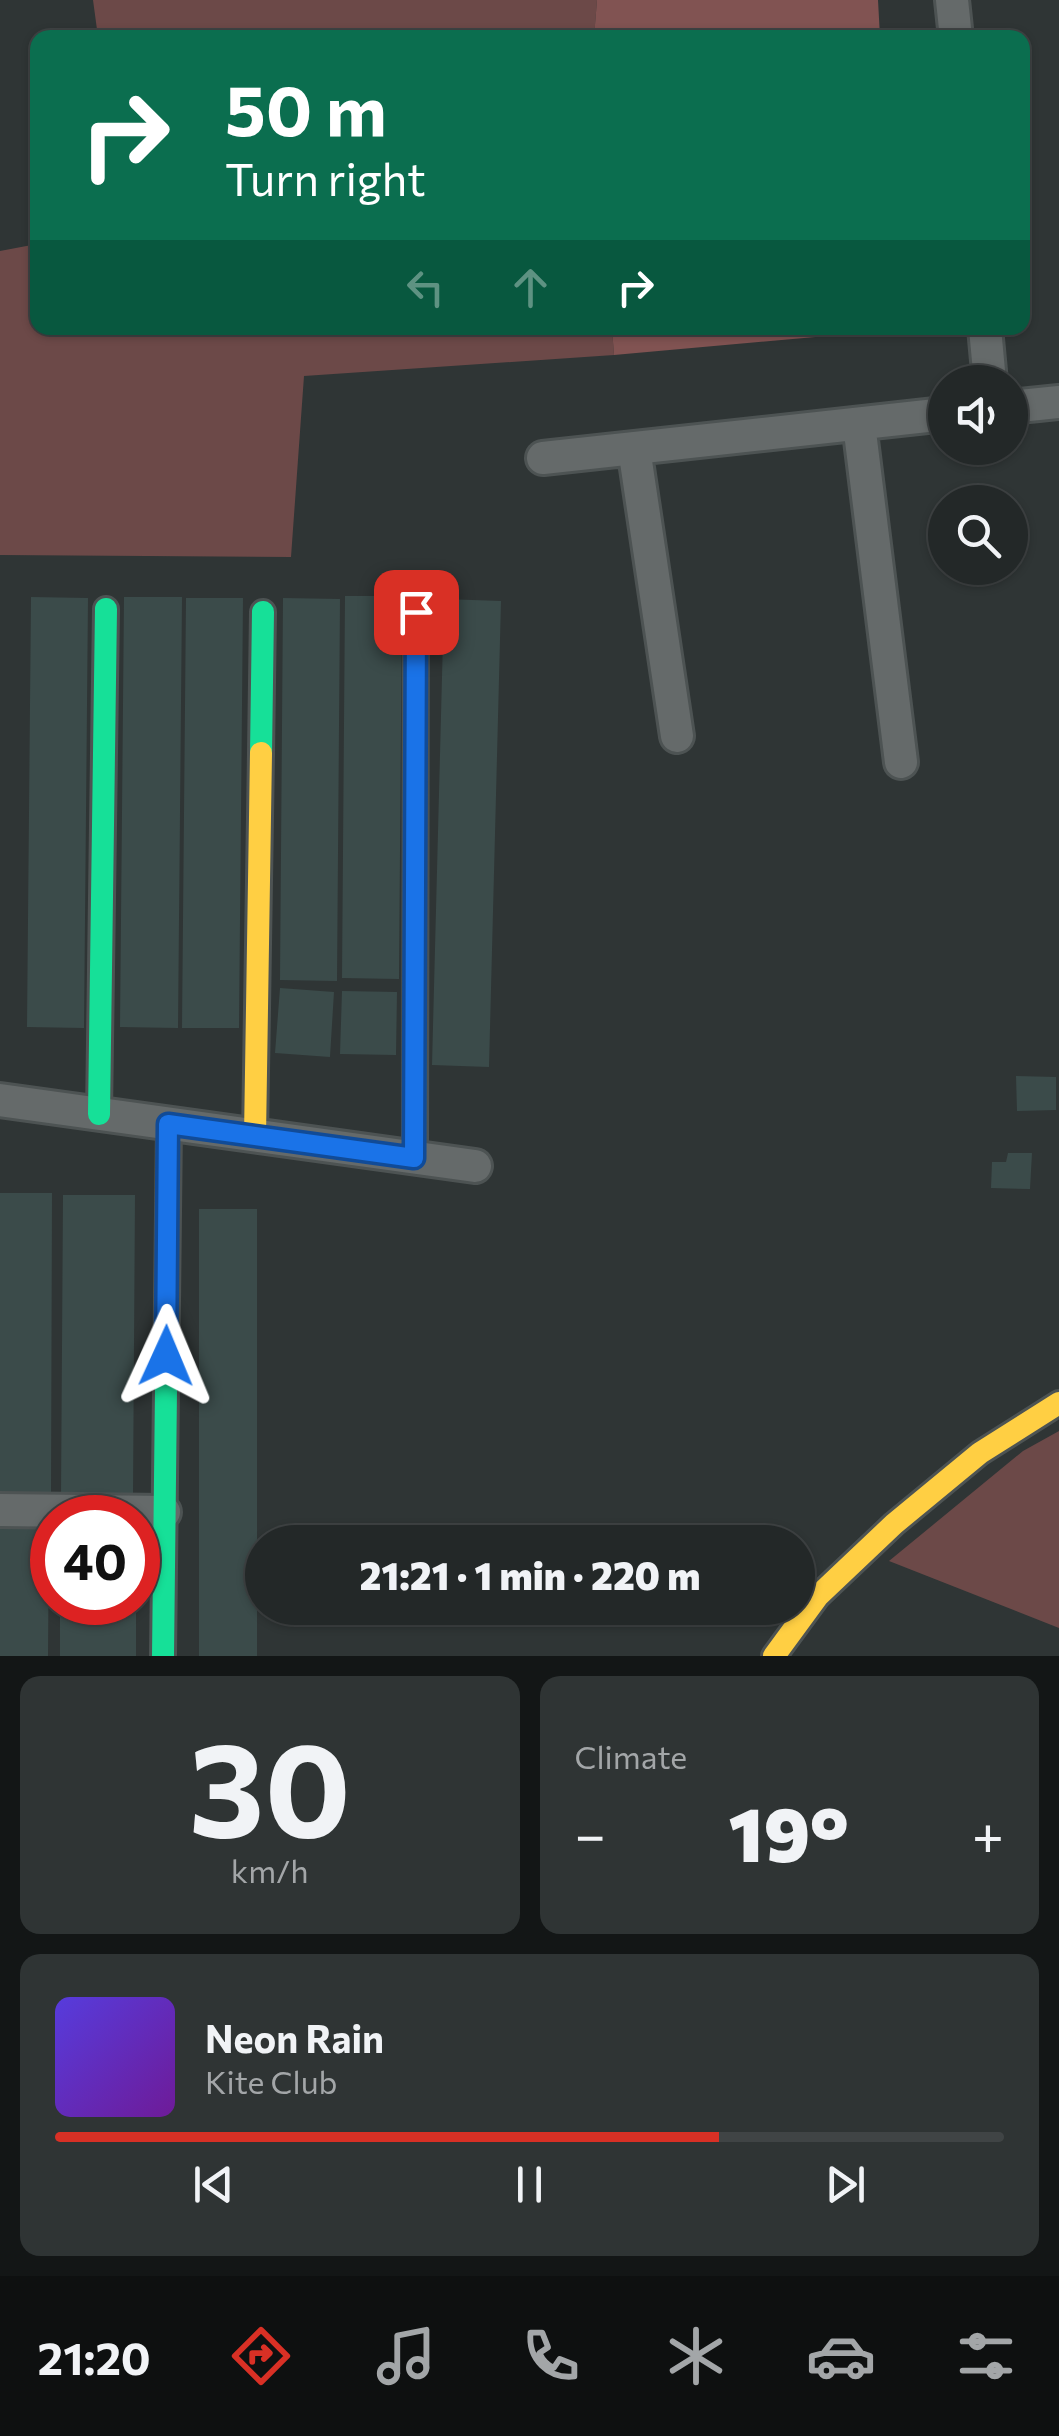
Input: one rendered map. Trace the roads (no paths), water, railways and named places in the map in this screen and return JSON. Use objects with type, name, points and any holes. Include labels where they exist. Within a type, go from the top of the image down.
[{"type":"main road","points":[[99,1114],[106,609]]},
{"type":"main road","points":[[256,1136],[263,612]]},
{"type":"main road","points":[[414,1158],[416,612]]},
{"type":"main road","points":[[163,1656],[168,1124]]},
{"type":"main road","points":[[774,1656],[818,1596],[894,1524],[980,1453],[1059,1403]]},
{"type":"street","points":[[952,0],[955,30]]},
{"type":"street","points":[[986,335],[988,365]]},
{"type":"street","points":[[1028,405],[1059,402]]},
{"type":"street","points":[[543,458],[928,416]]},
{"type":"street","points":[[859,424],[901,762]]},
{"type":"street","points":[[634,448],[677,736]]},
{"type":"street","points":[[0,1100],[476,1166]]},
{"type":"street","points":[[0,1510],[164,1512]]}]
